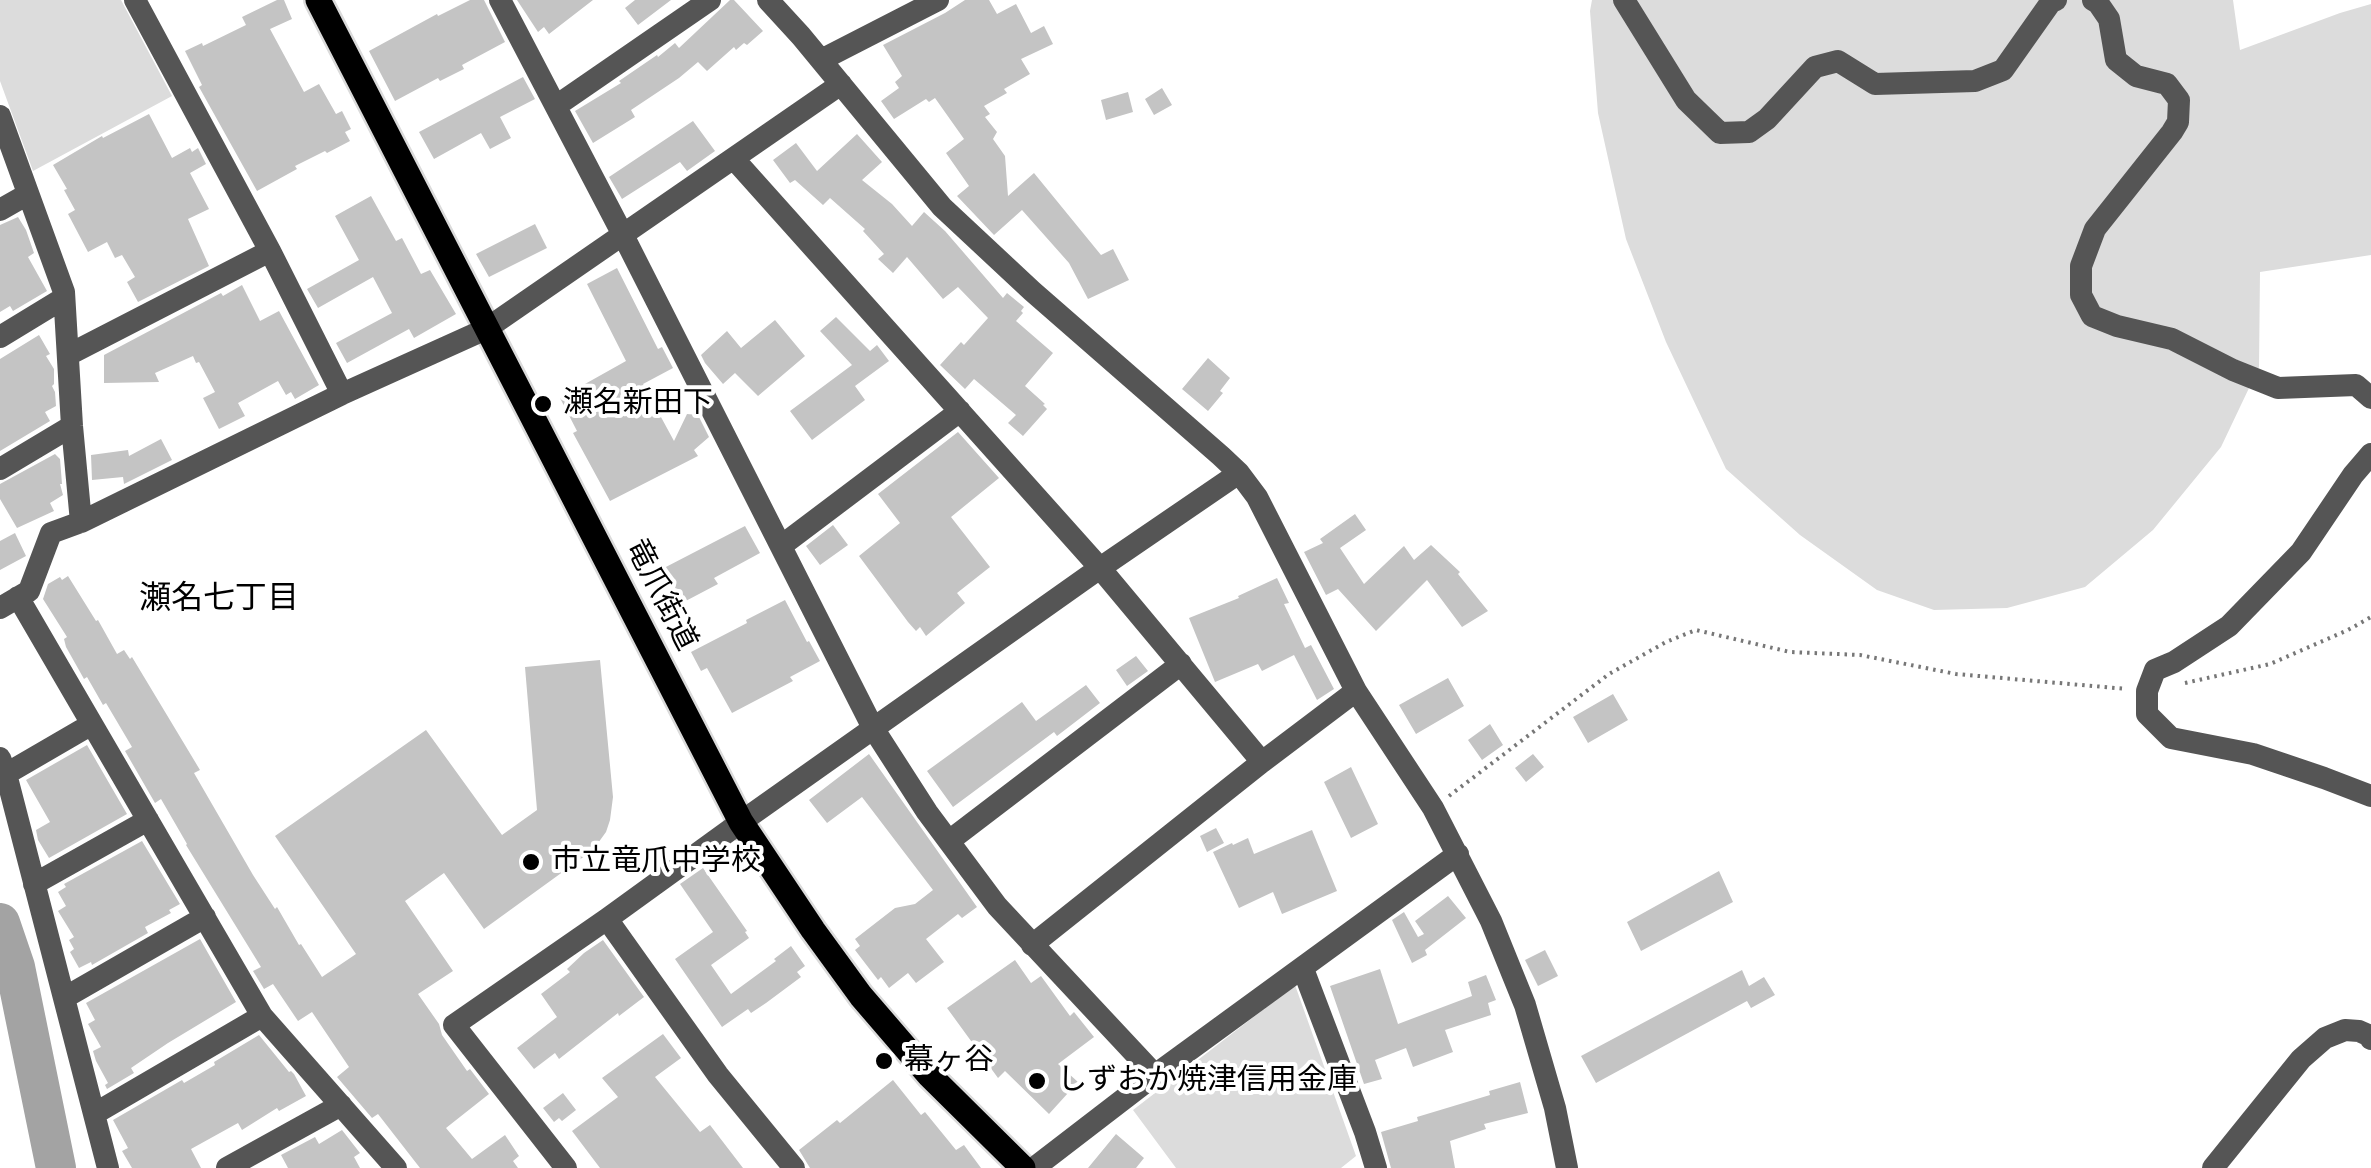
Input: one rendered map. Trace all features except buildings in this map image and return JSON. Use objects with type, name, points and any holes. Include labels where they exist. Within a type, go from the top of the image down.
[{"type":"main road","name":"竜爪街道","points":[[318,0],[741,822],[861,996],[929,1075],[1023,1168]]},
{"type":"street","points":[[135,0],[342,394]]},
{"type":"street","points":[[500,0],[873,728],[927,812],[998,906],[1155,1076]]},
{"type":"street","points":[[556,106],[710,0]]},
{"type":"street","points":[[821,60],[938,0]]},
{"type":"street","points":[[1624,0],[1686,100],[1720,133],[1748,132],[1767,119],[1815,67],[1838,61],[1875,84],[1974,81],[2003,70],[2056,0]]},
{"type":"street","points":[[2093,0],[2109,19],[2116,60],[2136,76],[2168,84],[2179,100],[2178,122],[2172,132],[2095,228],[2081,266],[2081,294],[2092,316],[2172,340],[2278,388],[2356,385],[2371,398]]},
{"type":"street","points":[[775,3],[942,208],[1239,474],[1256,497],[1356,691],[1433,808],[1491,921],[1526,1005],[1567,1168]]},
{"type":"street","points":[[396,1168],[262,1016],[92,724],[9,602],[29,591],[51,534],[486,329],[841,84]]},
{"type":"street","points":[[0,116],[64,298],[81,522]]},
{"type":"street","points":[[734,158],[1100,568],[1262,762]]},
{"type":"street","points":[[0,210],[28,194]]},
{"type":"street","points":[[68,355],[270,251]]},
{"type":"street","points":[[0,337],[64,298]]},
{"type":"street","points":[[781,546],[960,411]]},
{"type":"street","points":[[0,469],[72,426]]},
{"type":"street","points":[[2371,454],[2301,552],[2229,626],[2155,670],[2147,691],[2147,714],[2171,738],[2253,754],[2371,796]]},
{"type":"street","points":[[566,1168],[454,1025],[1239,474]]},
{"type":"street","points":[[949,841],[1181,664]]},
{"type":"street","points":[[1032,945],[1356,691]]},
{"type":"street","points":[[92,724],[3,766],[108,1168]]},
{"type":"street","points":[[34,884],[148,820]]},
{"type":"street","points":[[1034,1168],[1458,854]]},
{"type":"street","points":[[64,998],[205,917]]},
{"type":"street","points":[[607,919],[718,1075],[794,1168]]},
{"type":"street","points":[[1303,968],[1376,1168]]},
{"type":"street","points":[[94,1114],[262,1016]]},
{"type":"street","points":[[2213,1168],[2301,1059],[2325,1038],[2345,1030],[2359,1031],[2371,1039]]},
{"type":"street","points":[[227,1168],[341,1106]]},
{"type":"path","points":[[1433,808],[1609,674],[1696,630],[1790,652],[1860,655],[1956,674],[2147,691],[2270,664],[2371,617]]},
{"type":"shaded area","points":[[0,0],[121,0],[172,96],[33,171],[0,81]]},
{"type":"shaded area","points":[[1592,0],[2233,0],[2240,50],[2371,4],[2371,255],[2260,272],[2259,367],[2221,447],[2153,530],[2085,587],[2007,608],[1934,610],[1877,590],[1800,535],[1726,469],[1666,342],[1626,239],[1598,113]]},
{"type":"shaded area","points":[[1295,985],[1356,1156],[1341,1168],[1176,1168],[1133,1110]]},
{"type":"waterway","points":[[0,923],[15,967],[56,1168]]},
{"type":"place","name":"瀬名新田下","points":[[543,404]]},
{"type":"place","name":"市立竜爪中学校","points":[[531,862]]},
{"type":"place","name":"幕ヶ谷","points":[[884,1061]]},
{"type":"place","name":"しずおか焼津信用金庫","points":[[1037,1081]]},
{"type":"district","name":"瀬名七丁目","points":[[219,599]]}]
